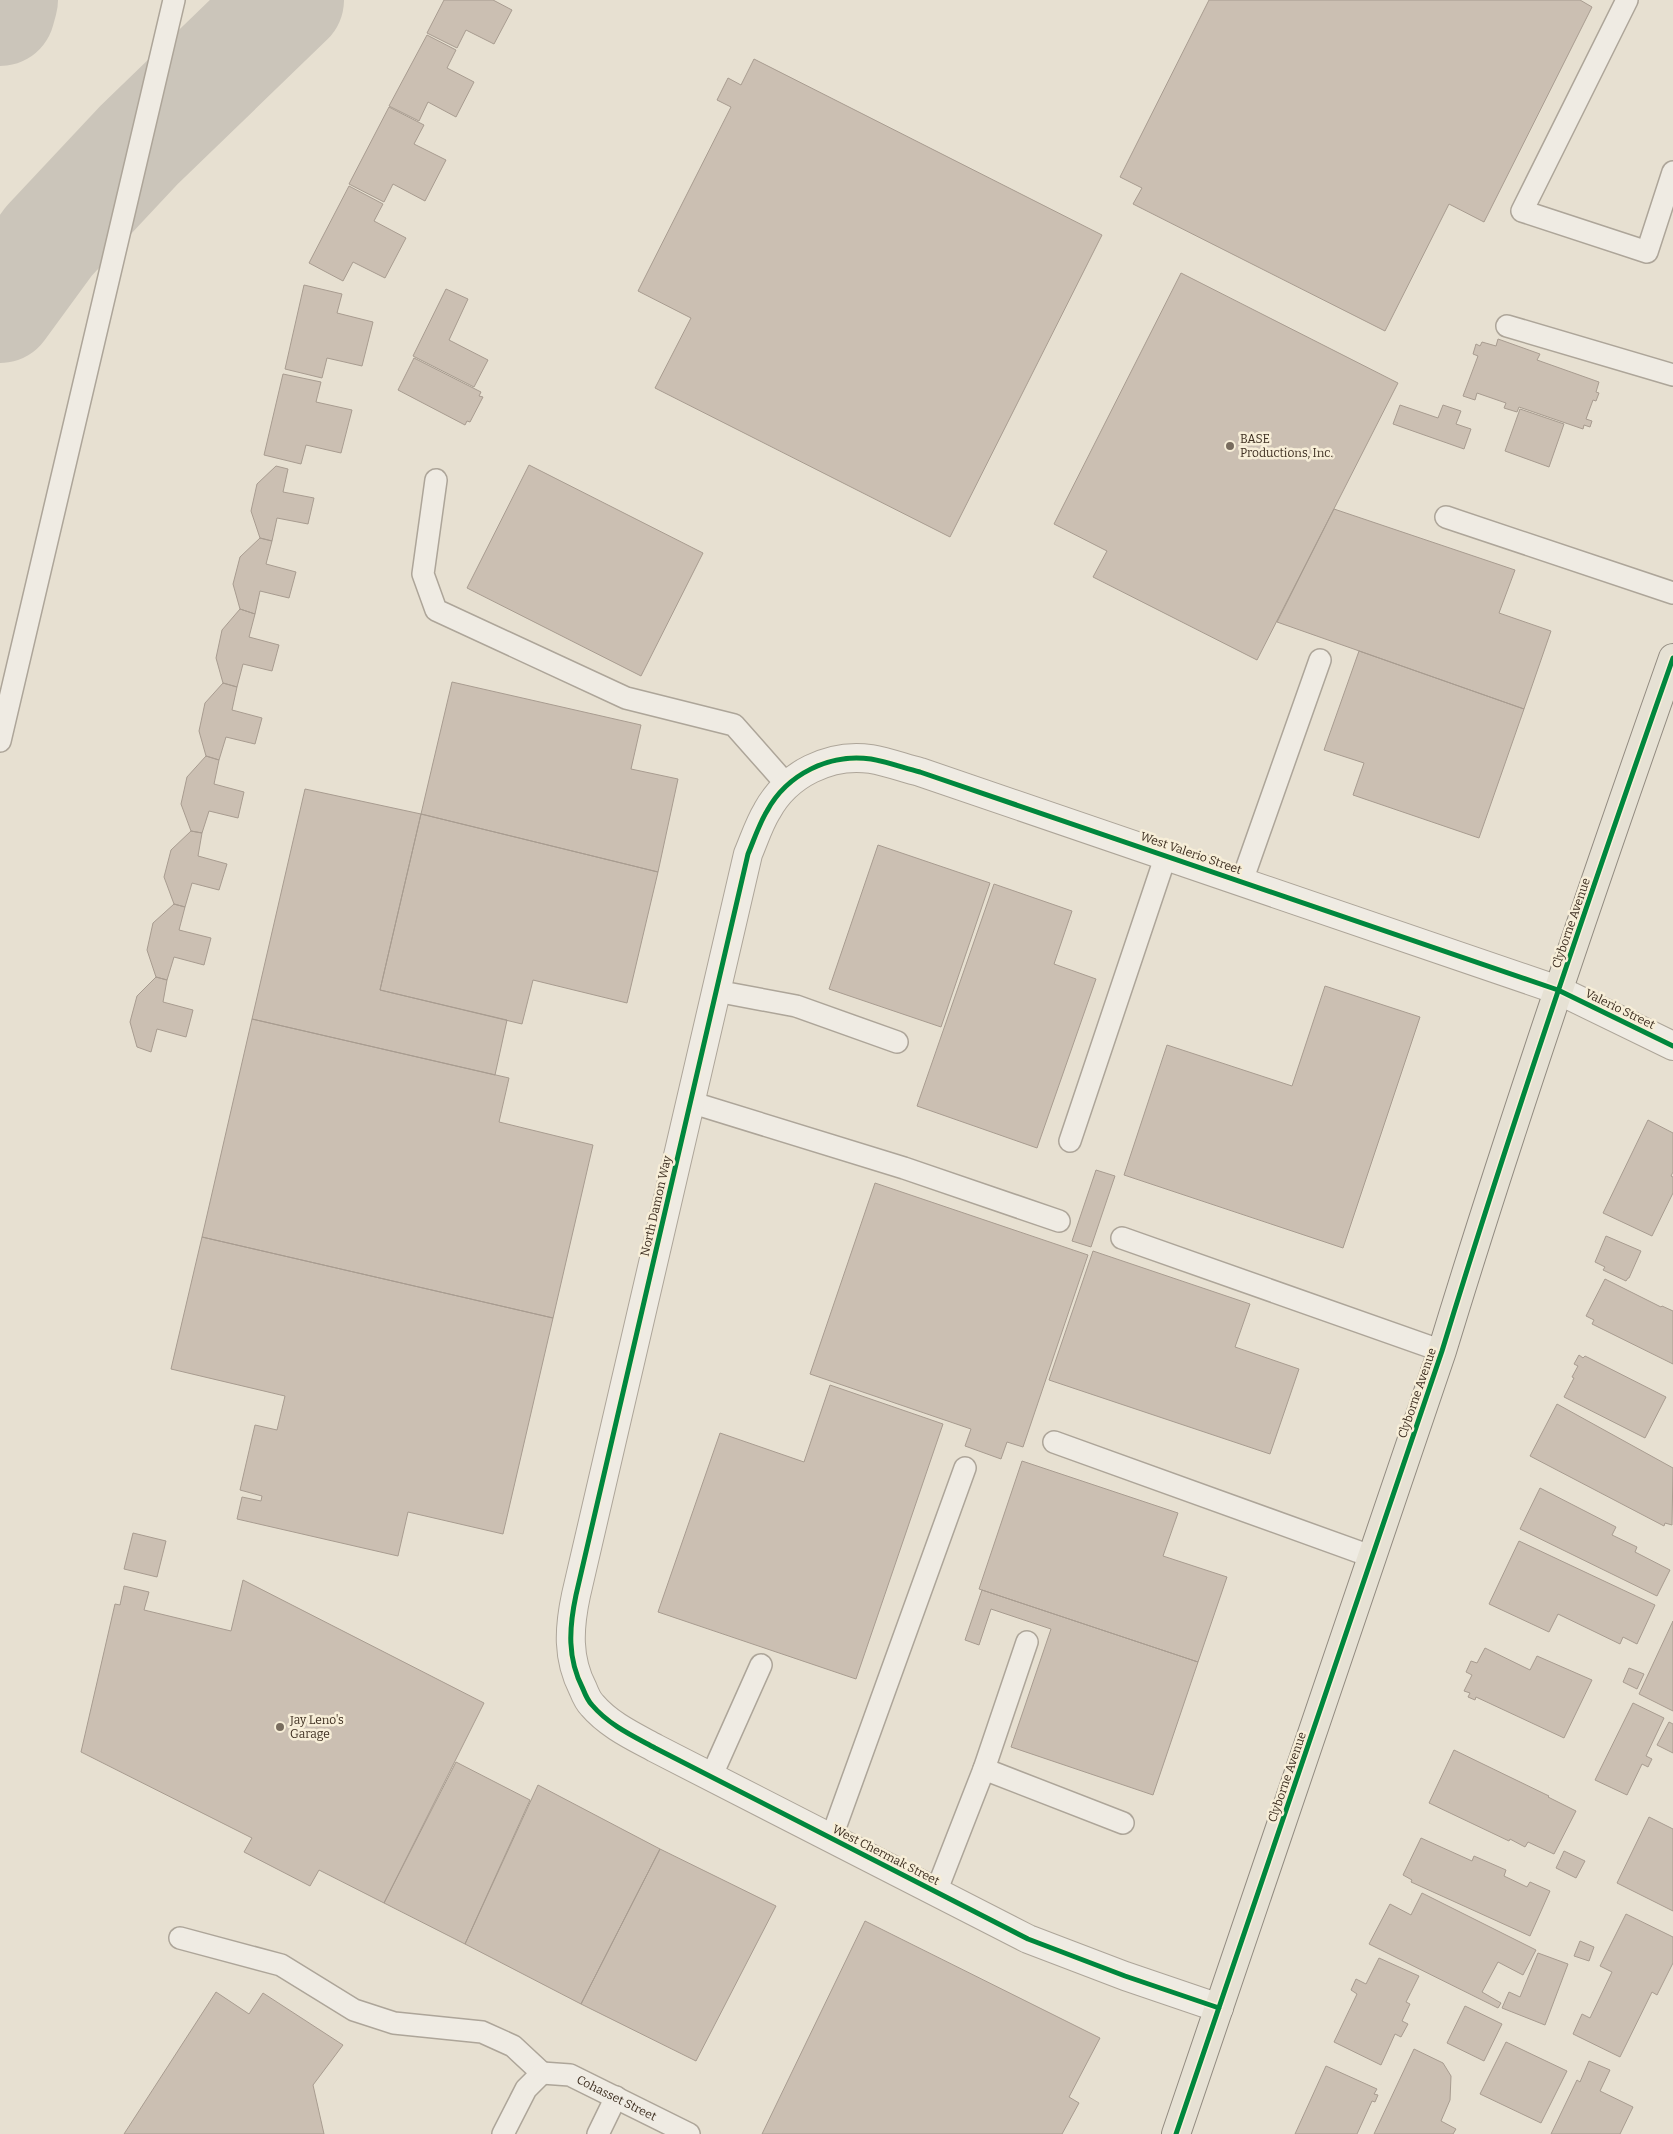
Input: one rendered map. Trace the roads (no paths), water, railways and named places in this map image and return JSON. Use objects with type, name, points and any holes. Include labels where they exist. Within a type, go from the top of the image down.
[{"type":"main road","name":"Clyborne Avenue","points":[[1176,2134],[1442,1351],[1477,1237],[1558,990],[1673,658]]},
{"type":"street","name":"West Valerio Street","points":[[814,766],[840,758],[870,759],[920,772],[1558,990]]},
{"type":"street","name":"North Damon Way","points":[[575,1673],[570,1649],[571,1620],[576,1596],[748,854],[767,810],[787,785],[814,766]]},
{"type":"street","name":"Valerio Street","points":[[1558,990],[1673,1046]]},
{"type":"street","name":"West Chermak Street","points":[[575,1673],[591,1705],[618,1728],[711,1777],[1028,1939],[1124,1976],[1219,2008]]},
{"type":"lane","points":[[0,741],[174,0]]},
{"type":"lane","points":[[1627,0],[1522,211],[1647,252],[1673,172]]},
{"type":"lane","points":[[1507,326],[1673,375]]},
{"type":"lane","points":[[436,480],[423,574],[436,610],[626,698],[734,726],[787,785]]},
{"type":"lane","points":[[1446,517],[1673,593]]},
{"type":"lane","points":[[1242,882],[1320,660]]},
{"type":"lane","points":[[1070,1140],[1166,855]]},
{"type":"lane","points":[[716,991],[796,1006],[897,1042]]},
{"type":"lane","points":[[690,1102],[894,1166],[1059,1221]]},
{"type":"lane","points":[[1122,1238],[1442,1351]]},
{"type":"lane","points":[[1054,1442],[1373,1556]]},
{"type":"lane","points":[[831,1838],[966,1468]]},
{"type":"lane","points":[[936,1892],[984,1769],[1027,1642]]},
{"type":"lane","points":[[711,1777],[761,1665]]},
{"type":"lane","points":[[984,1769],[1123,1823]]},
{"type":"lane","points":[[180,1938],[281,1965],[354,2010],[394,2023],[482,2032],[513,2046],[542,2073],[526,2089],[504,2134]]},
{"type":"lane","name":"Cohasset Street","points":[[542,2073],[570,2075],[689,2134]]},
{"type":"lane","points":[[598,2134],[616,2097]]},
{"type":"place","name":"BASE Productions, Inc.","points":[[1230,446]]},
{"type":"place","name":"Jay Leno's Garage","points":[[280,1727]]}]
